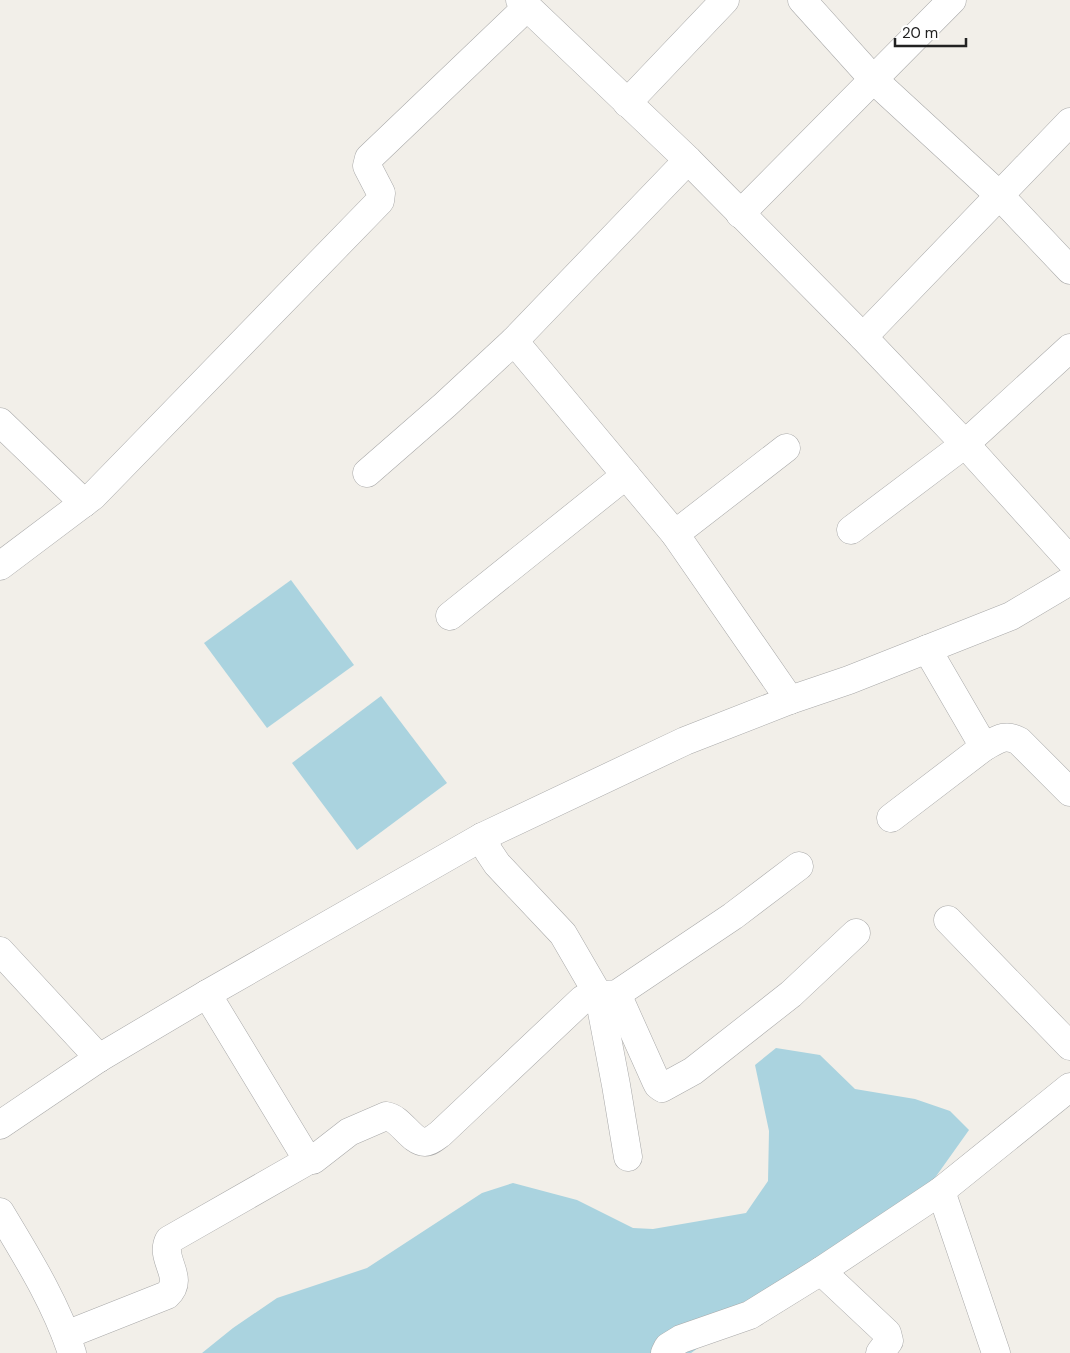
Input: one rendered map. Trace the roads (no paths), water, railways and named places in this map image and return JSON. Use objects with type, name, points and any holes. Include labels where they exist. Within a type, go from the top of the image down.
[{"type":"street","points":[[627,103],[725,0]]},
{"type":"street","points":[[802,0],[874,80],[999,196],[1070,270]]},
{"type":"street","points":[[740,214],[952,0]]},
{"type":"street","points":[[0,566],[100,489],[380,201],[382,193],[367,166],[369,158],[523,4],[688,160],[863,337],[965,444],[1069,577],[1011,616],[848,680],[684,741],[482,837],[99,1058],[0,1125]]},
{"type":"street","points":[[863,337],[1070,122]]},
{"type":"street","points":[[367,473],[445,405],[514,341],[688,160]]},
{"type":"street","points":[[514,341],[675,534],[790,700]]},
{"type":"street","points":[[851,530],[965,444],[1068,354]]},
{"type":"street","points":[[0,422],[84,503]]},
{"type":"street","points":[[675,534],[786,448]]},
{"type":"street","points":[[450,616],[626,475]]},
{"type":"street","points":[[927,649],[984,747]]},
{"type":"street","points":[[891,818],[984,747],[999,739],[1011,737],[1019,741],[1070,792]]},
{"type":"street","points":[[482,837],[497,864],[563,934],[608,995],[658,1085],[662,1088],[693,1070],[784,1000],[856,933]]},
{"type":"street","points":[[0,1212],[27,1258],[69,1344],[167,1295],[174,1288],[175,1282],[166,1250],[169,1240],[309,1160],[313,1160],[349,1132],[386,1116],[395,1119],[419,1140],[424,1142],[431,1140],[440,1134],[581,1000],[590,996],[608,995],[732,916],[799,866]]},
{"type":"street","points":[[948,920],[1070,1046]]},
{"type":"street","points":[[0,951],[99,1058]]},
{"type":"street","points":[[207,994],[305,1158],[309,1160]]},
{"type":"street","points":[[608,995],[616,1085],[628,1156]]},
{"type":"street","points":[[665,1353],[668,1347],[681,1339],[750,1314],[821,1271],[941,1191],[1070,1087]]},
{"type":"street","points":[[941,1191],[996,1353]]},
{"type":"street","points":[[821,1271],[887,1333],[889,1341],[880,1353]]},
{"type":"water","points":[[291,580],[354,665],[267,728],[204,643]]},
{"type":"water","points":[[381,696],[447,783],[357,850],[292,763]]},
{"type":"water","points":[[776,1048],[820,1055],[855,1089],[915,1099],[950,1111],[969,1130],[932,1182],[691,1353],[202,1353],[233,1328],[277,1298],[367,1268],[482,1193],[513,1183],[577,1200],[633,1228],[653,1229],[746,1213],[768,1181],[769,1131],[755,1065]]}]
